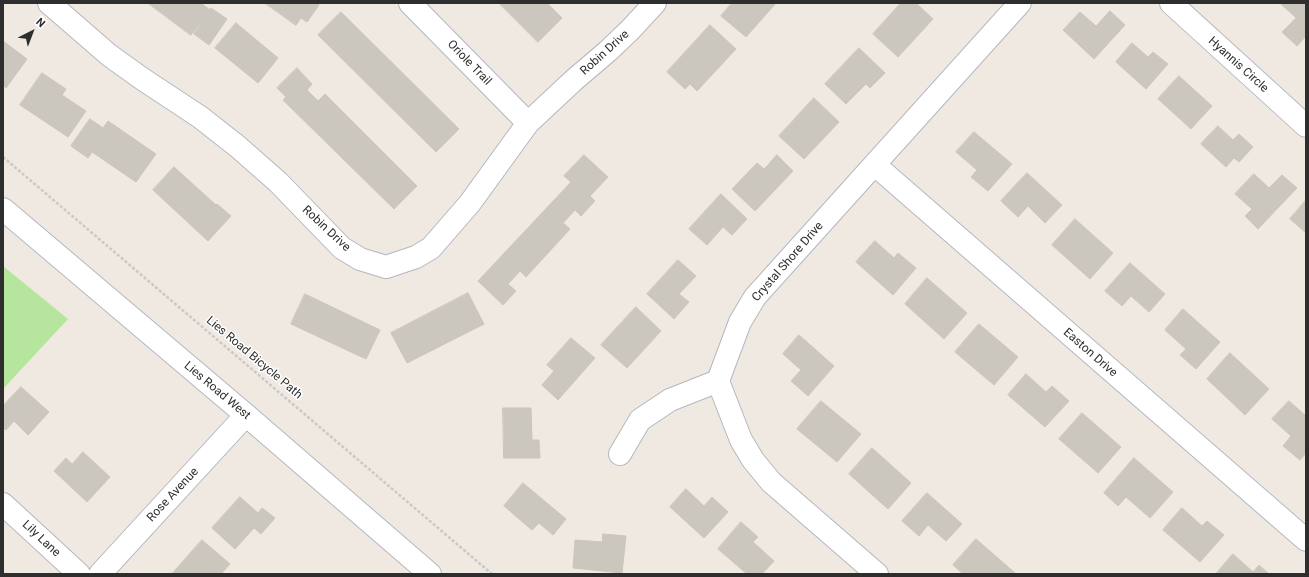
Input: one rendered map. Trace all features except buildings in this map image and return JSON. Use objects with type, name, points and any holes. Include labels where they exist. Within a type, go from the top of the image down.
[{"type":"street","name":"Robin Drive","points":[[49,3],[109,55],[200,117],[237,146],[278,182],[342,248],[360,259],[386,266],[416,258],[431,248],[470,203],[528,123],[608,51],[655,3]]},
{"type":"street","name":"Oriole Trail","points":[[410,3],[528,123]]},
{"type":"street","name":"Crystal Shore Drive","points":[[718,381],[740,322],[755,297],[1020,3]]},
{"type":"street","name":"Hyannis Circle","points":[[1170,3],[1306,126]]},
{"type":"street","name":"Easton Drive","points":[[875,165],[1306,540]]},
{"type":"street","name":"Lies Road West","points":[[3,209],[246,415],[430,574]]},
{"type":"street","points":[[620,454],[640,420],[670,400],[718,381],[741,440],[753,460],[771,482],[877,574]]},
{"type":"street","name":"Rose Avenue","points":[[100,574],[246,415]]},
{"type":"street","name":"Lily Lane","points":[[3,504],[79,574]]},
{"type":"path","name":"Lies Road Bicycle Path","points":[[3,157],[492,574]]},
{"type":"green space","points":[[3,266],[68,319],[3,389]]}]
